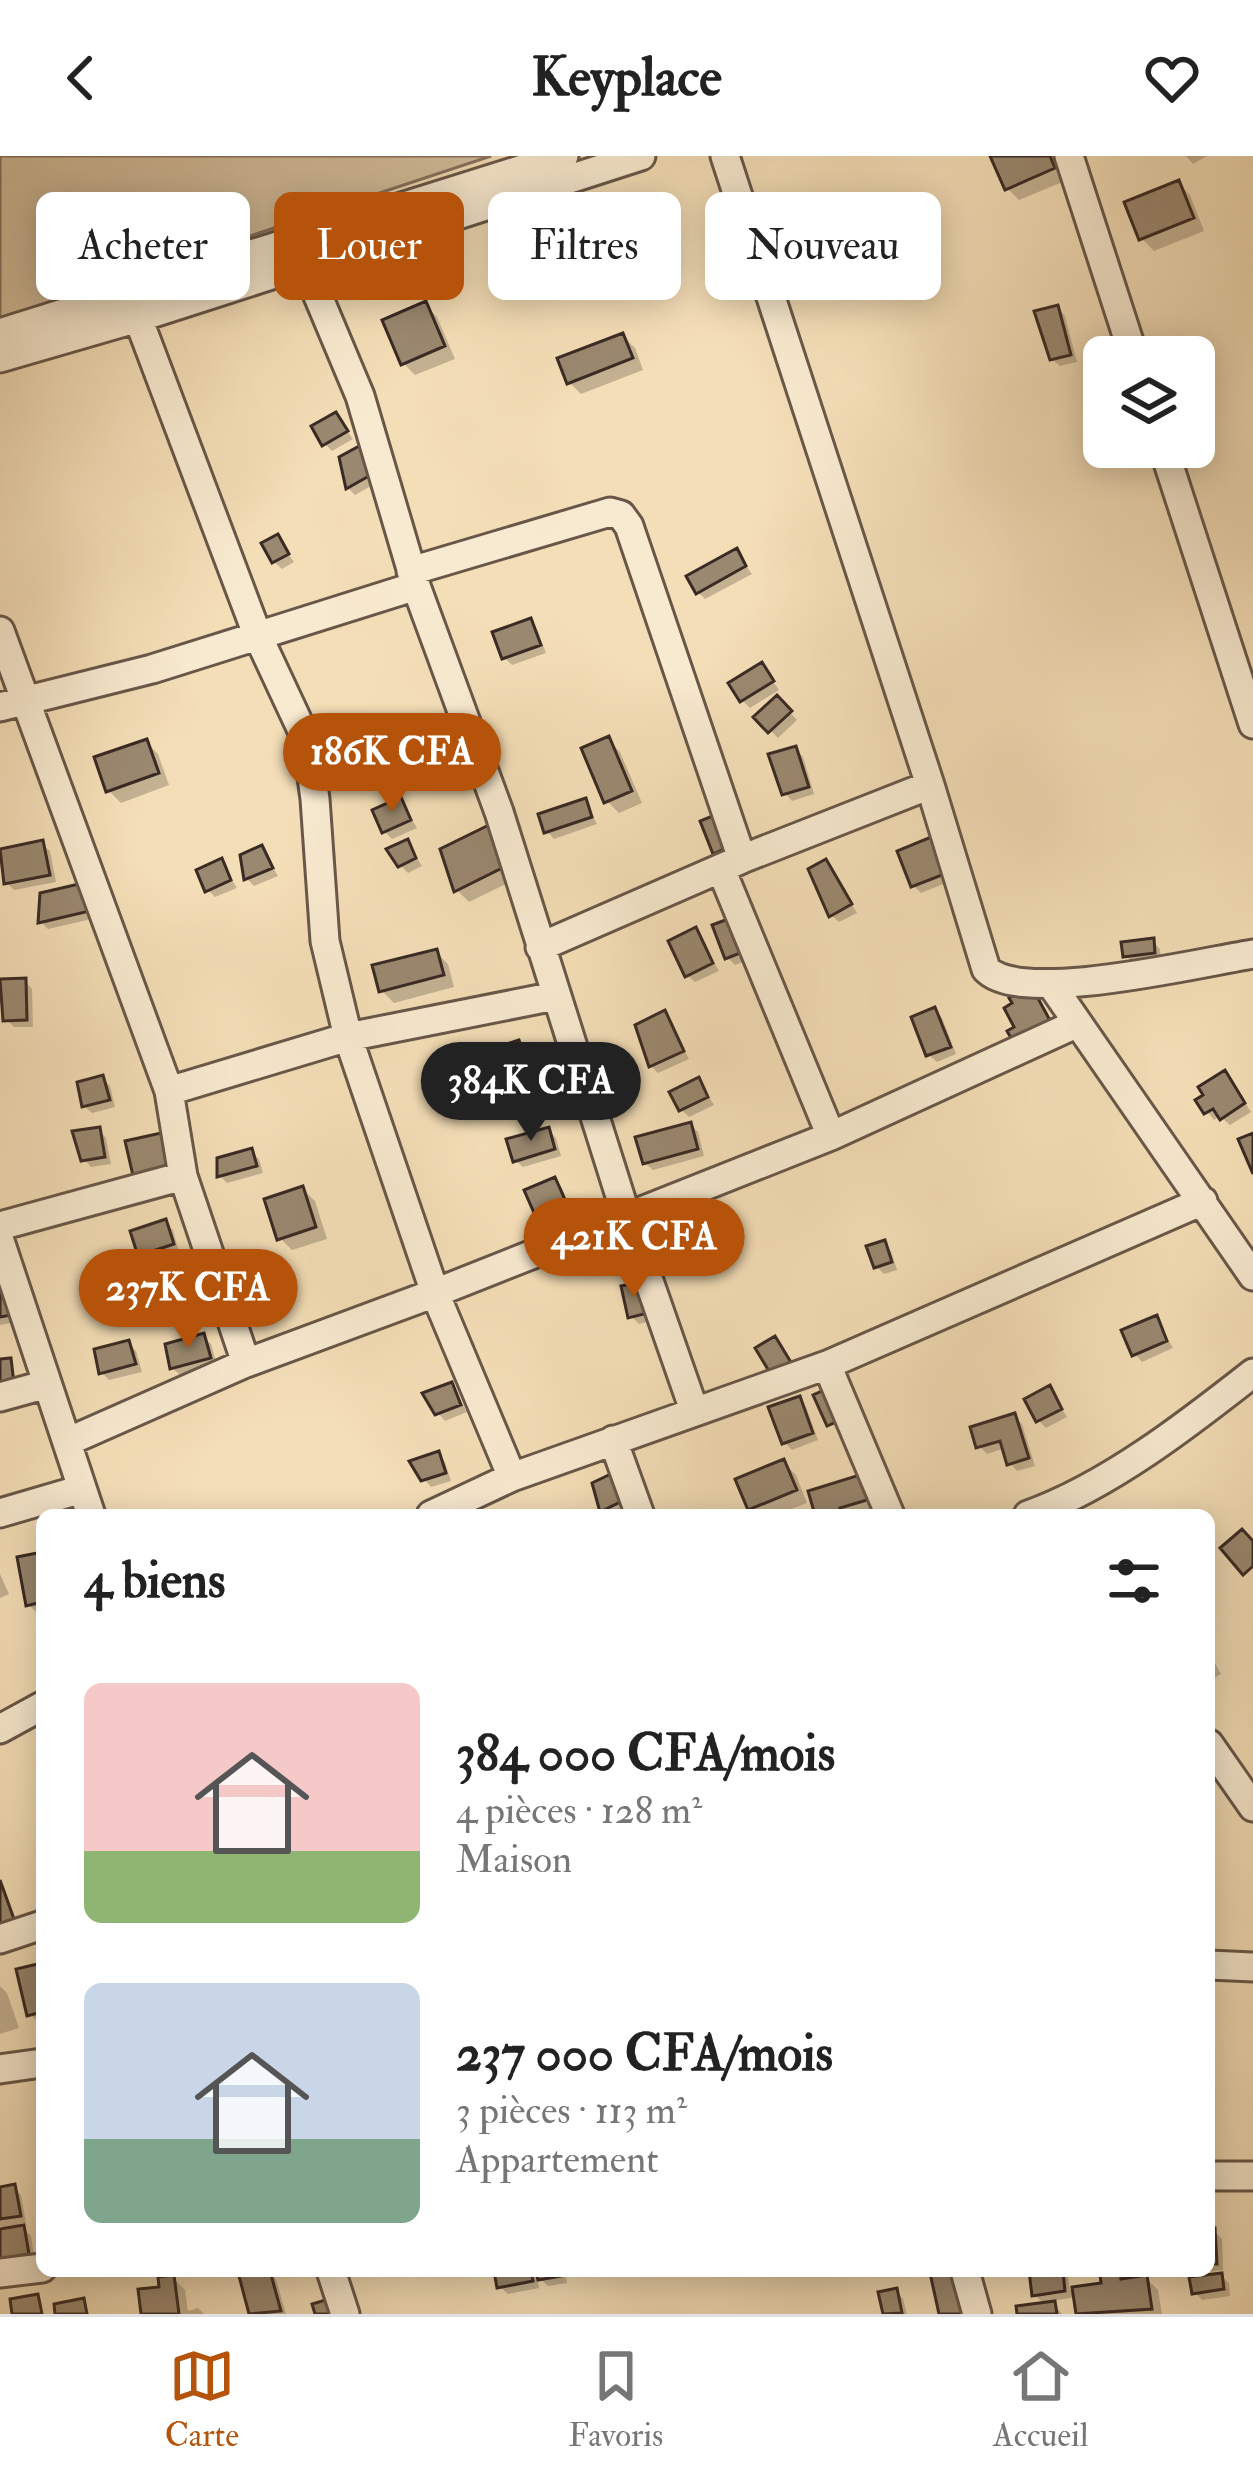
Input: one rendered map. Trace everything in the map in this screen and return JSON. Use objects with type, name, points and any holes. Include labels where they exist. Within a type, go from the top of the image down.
[{"type":"street","points":[[0,333],[565,156]]},
{"type":"street","points":[[464,214],[641,156]]},
{"type":"street","points":[[725,156],[986,969],[994,977],[1053,987],[1253,954]]},
{"type":"street","points":[[1069,156],[1127,336]]},
{"type":"street","points":[[0,358],[274,276]]},
{"type":"street","points":[[319,300],[360,396],[414,579],[499,812],[626,1215],[694,1410]]},
{"type":"street","points":[[138,318],[257,634],[307,741],[326,941],[348,1037],[435,1293],[512,1477]]},
{"type":"street","points":[[1170,468],[1253,724]]},
{"type":"street","points":[[12,704],[152,669],[610,512],[621,515],[629,526],[732,864],[831,1136]]},
{"type":"street","points":[[0,632],[12,704],[169,1090],[183,1176],[246,1363]]},
{"type":"street","points":[[540,947],[930,784]]},
{"type":"street","points":[[1053,987],[1251,1265]]},
{"type":"street","points":[[169,1090],[348,1037],[555,996]]},
{"type":"street","points":[[67,1442],[246,1363],[831,1136],[1078,1023]]},
{"type":"street","points":[[0,1226],[183,1176]]},
{"type":"street","points":[[444,1509],[512,1477],[827,1365],[1203,1201]]},
{"type":"street","points":[[0,1241],[87,1502],[36,1509]]},
{"type":"street","points":[[827,1365],[887,1509]]},
{"type":"street","points":[[1064,1509],[1253,1373]]},
{"type":"street","points":[[0,1397],[47,1384]]},
{"type":"street","points":[[613,1440],[638,1509]]},
{"type":"street","points":[[0,1514],[36,1509]]},
{"type":"street","points":[[0,1729],[36,1709]]},
{"type":"street","points":[[1215,1758],[1253,1807]]},
{"type":"street","points":[[0,1940],[36,1927]]},
{"type":"street","points":[[1215,1965],[1253,1967]]},
{"type":"street","points":[[0,2069],[36,2064]]},
{"type":"street","points":[[1215,2176],[1253,2176]]},
{"type":"street","points":[[0,2272],[36,2269]]},
{"type":"street","points":[[334,2277],[345,2314]]},
{"type":"street","points":[[967,2277],[977,2314]]},
{"type":"shaded area","points":[[0,156],[491,156],[383,192],[274,192],[274,228],[250,236],[250,192],[36,192],[36,300],[57,300],[0,319]]},
{"type":"building","points":[[990,156],[1050,156],[1055,168],[1005,190]]},
{"type":"building","points":[[1179,180],[1194,218],[1139,240],[1124,202]]},
{"type":"building","points":[[426,301],[445,346],[401,365],[382,320]]},
{"type":"building","points":[[1058,305],[1071,355],[1050,360],[1034,311]]},
{"type":"building","points":[[623,333],[633,358],[567,384],[557,358]]},
{"type":"building","points":[[336,412],[348,431],[322,446],[311,426]]},
{"type":"building","points":[[361,445],[376,472],[346,489],[339,457]]},
{"type":"building","points":[[278,534],[289,554],[272,563],[261,543]]},
{"type":"building","points":[[737,548],[746,566],[696,594],[686,576]]},
{"type":"building","points":[[531,618],[541,645],[502,659],[492,632]]},
{"type":"building","points":[[762,662],[774,681],[740,702],[728,683]]},
{"type":"building","points":[[777,695],[792,711],[768,733],[753,717]]},
{"type":"building","points":[[609,736],[632,791],[604,803],[581,748]]},
{"type":"building","points":[[147,739],[159,773],[106,792],[94,757]]},
{"type":"building","points":[[796,746],[809,787],[782,795],[768,754]]},
{"type":"building","points":[[401,797],[411,820],[382,833],[372,810]]},
{"type":"building","points":[[586,798],[592,817],[544,833],[538,814]]},
{"type":"building","points":[[715,815],[728,847],[713,854],[700,821]]},
{"type":"building","points":[[491,824],[510,864],[454,892],[440,849]]},
{"type":"building","points":[[936,835],[950,872],[911,887],[897,851]]},
{"type":"building","points":[[408,839],[416,858],[398,867],[386,849]]},
{"type":"building","points":[[43,840],[50,875],[4,884],[0,849]]},
{"type":"building","points":[[262,845],[273,868],[244,880],[240,855]]},
{"type":"building","points":[[222,858],[231,880],[205,892],[196,870]]},
{"type":"building","points":[[826,859],[852,904],[829,917],[808,869]]},
{"type":"building","points":[[83,883],[90,911],[38,923],[40,893]]},
{"type":"building","points":[[731,918],[743,952],[725,959],[712,925]]},
{"type":"building","points":[[696,927],[713,963],[685,977],[668,941]]},
{"type":"building","points":[[1154,938],[1155,953],[1123,957],[1121,942]]},
{"type":"building","points":[[437,949],[444,975],[379,992],[372,965]]},
{"type":"building","points":[[26,978],[27,1020],[3,1021],[0,979]]},
{"type":"building","points":[[1022,991],[1025,996],[1034,991],[1052,1024],[1015,1045],[1007,1031],[1014,1027],[1004,1008],[1012,1003],[1009,998]]},
{"type":"building","points":[[935,1007],[951,1047],[926,1056],[911,1017]]},
{"type":"building","points":[[665,1010],[684,1051],[649,1067],[635,1025]]},
{"type":"building","points":[[519,1040],[530,1075],[496,1086],[485,1051]]},
{"type":"building","points":[[1225,1070],[1245,1103],[1220,1120],[1213,1109],[1204,1114],[1195,1100],[1203,1095],[1198,1087]]},
{"type":"building","points":[[103,1075],[110,1100],[82,1107],[77,1082]]},
{"type":"building","points":[[699,1077],[708,1097],[679,1111],[669,1092]]},
{"type":"building","points":[[691,1122],[698,1149],[643,1164],[635,1137]]},
{"type":"building","points":[[100,1127],[105,1157],[81,1161],[72,1131]]},
{"type":"building","points":[[549,1127],[555,1149],[513,1162],[506,1139]]},
{"type":"building","points":[[161,1133],[170,1172],[134,1180],[125,1141]]},
{"type":"building","points":[[1253,1133],[1253,1174],[1238,1139]]},
{"type":"building","points":[[252,1148],[257,1166],[217,1177],[217,1158]]},
{"type":"building","points":[[555,1177],[573,1218],[542,1231],[524,1190]]},
{"type":"building","points":[[303,1186],[316,1227],[277,1240],[264,1199]]},
{"type":"building","points":[[166,1219],[174,1244],[138,1256],[130,1231]]},
{"type":"building","points":[[885,1240],[892,1262],[874,1268],[866,1246]]},
{"type":"building","points":[[223,1266],[229,1295],[144,1314],[138,1286]]},
{"type":"building","points":[[0,1278],[11,1315],[0,1317]]},
{"type":"building","points":[[641,1282],[648,1313],[628,1318],[621,1286]]},
{"type":"building","points":[[1157,1315],[1167,1341],[1132,1356],[1121,1330]]},
{"type":"building","points":[[204,1333],[211,1358],[170,1369],[165,1344]]},
{"type":"building","points":[[775,1336],[792,1364],[772,1376],[755,1348]]},
{"type":"building","points":[[129,1340],[136,1364],[99,1374],[94,1349]]},
{"type":"building","points":[[11,1358],[15,1392],[0,1393],[0,1359]]},
{"type":"building","points":[[452,1382],[461,1405],[435,1415],[422,1393]]},
{"type":"building","points":[[1050,1385],[1062,1409],[1036,1422],[1024,1399]]},
{"type":"building","points":[[831,1387],[845,1418],[827,1426],[813,1395]]},
{"type":"building","points":[[800,1396],[813,1433],[782,1444],[768,1407]]},
{"type":"building","points":[[1015,1413],[1029,1458],[1007,1465],[1000,1441],[976,1448],[970,1427]]},
{"type":"building","points":[[439,1451],[446,1473],[421,1481],[409,1461]]},
{"type":"building","points":[[784,1459],[797,1490],[748,1509],[735,1479]]},
{"type":"building","points":[[869,1472],[877,1497],[840,1509],[813,1509],[808,1491]]},
{"type":"building","points":[[613,1473],[626,1499],[599,1509],[592,1483]]},
{"type":"building","points":[[1242,1529],[1253,1541],[1253,1566],[1243,1575],[1220,1548]]},
{"type":"building","points":[[36,1553],[36,1604],[26,1606],[17,1557]]},
{"type":"building","points":[[0,1880],[14,1919],[0,1924]]},
{"type":"building","points":[[36,1964],[36,2014],[27,2016],[16,1969]]},
{"type":"building","points":[[15,2184],[21,2216],[0,2219],[0,2187]]},
{"type":"building","points":[[24,2225],[29,2254],[0,2259],[0,2229]]},
{"type":"building","points":[[1222,2273],[1224,2289],[1192,2294],[1189,2277]]},
{"type":"building","points":[[158,2277],[174,2277],[179,2314],[141,2314],[138,2289],[159,2287]]},
{"type":"building","points":[[239,2277],[272,2277],[281,2311],[249,2314]]},
{"type":"building","points":[[495,2277],[532,2277],[533,2281],[497,2288]]},
{"type":"building","points":[[931,2277],[962,2277],[970,2314],[939,2314]]},
{"type":"building","points":[[1030,2277],[1064,2277],[1065,2291],[1032,2296]]},
{"type":"building","points":[[1100,2277],[1147,2277],[1152,2309],[1076,2314],[1072,2287],[1101,2283]]},
{"type":"building","points":[[897,2288],[902,2313],[883,2314],[878,2292]]},
{"type":"building","points":[[38,2294],[42,2314],[12,2314],[10,2299]]},
{"type":"building","points":[[84,2298],[87,2314],[55,2314],[54,2304]]},
{"type":"building","points":[[332,2298],[337,2314],[315,2314],[312,2304]]},
{"type":"building","points":[[1055,2301],[1057,2314],[1017,2314],[1016,2306]]}]
